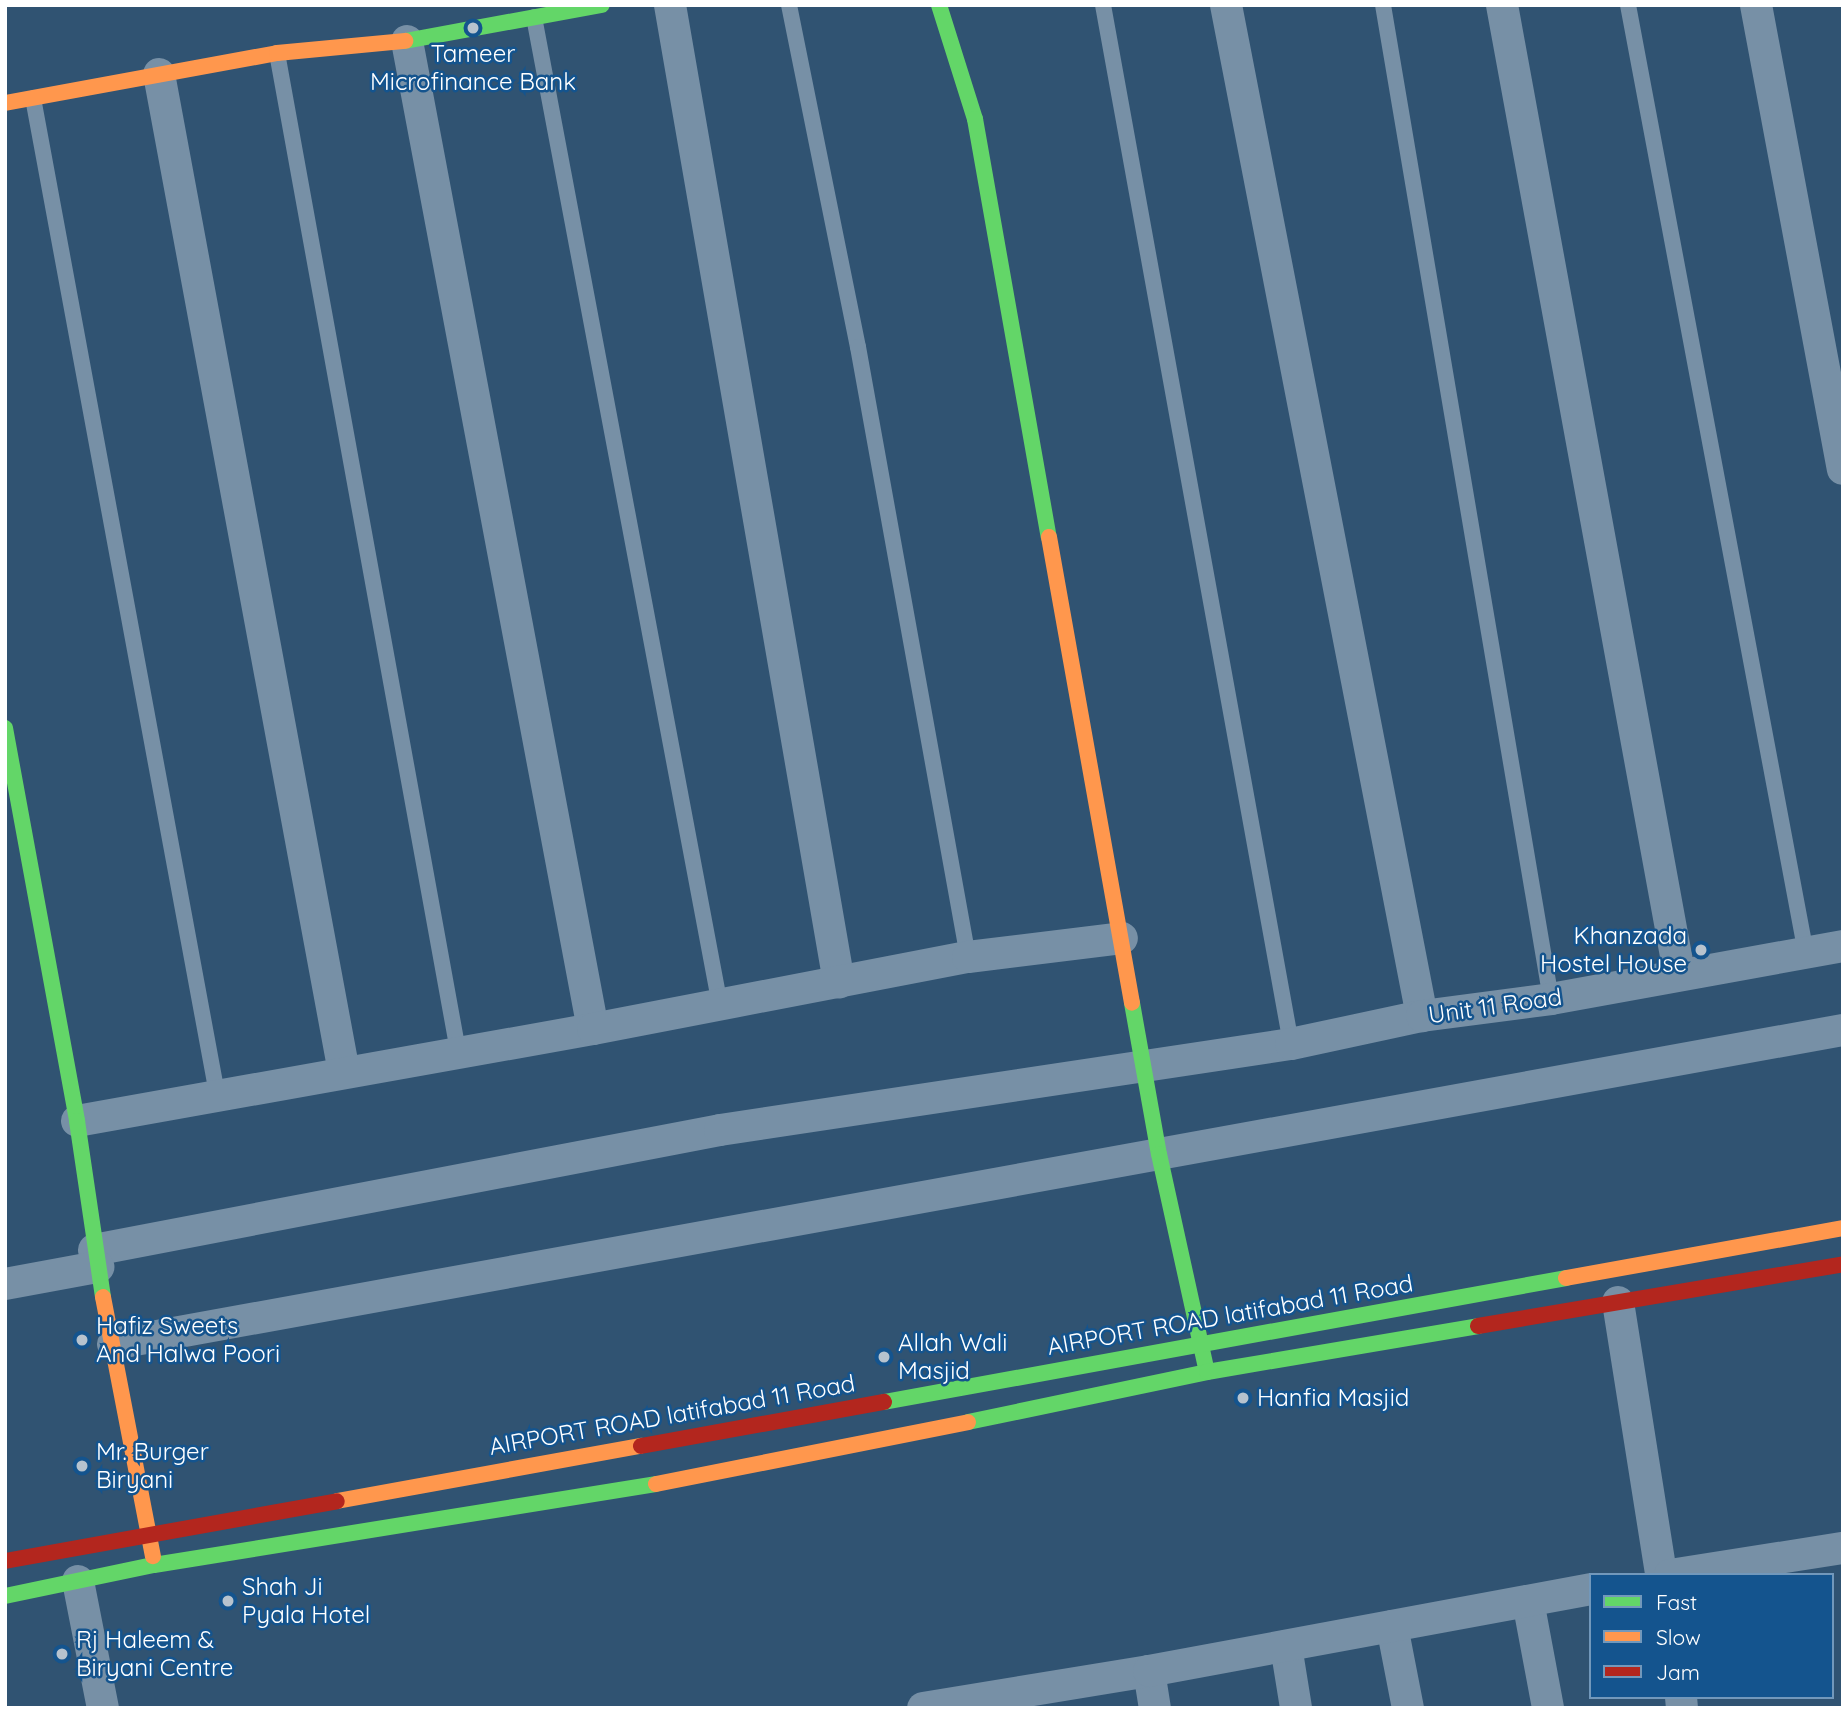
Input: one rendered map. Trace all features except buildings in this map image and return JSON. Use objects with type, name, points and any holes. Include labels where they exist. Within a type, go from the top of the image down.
[{"type":"street","points":[[5,103],[277,53],[407,41],[602,5]]},
{"type":"street","points":[[670,5],[839,982]]},
{"type":"street","points":[[939,5],[975,119],[1146,1065],[1159,1154],[1207,1372]]},
{"type":"street","points":[[1226,5],[1422,1016]]},
{"type":"street","points":[[1502,5],[1679,972]]},
{"type":"street","points":[[1756,5],[1843,469]]},
{"type":"street","points":[[407,41],[593,1029]]},
{"type":"street","points":[[159,74],[344,1072]]},
{"type":"street","points":[[5,728],[76,1121],[96,1259],[154,1565]]},
{"type":"street","points":[[76,1121],[593,1029],[968,957],[1122,938]]},
{"type":"street","name":"Unit 11 Road","points":[[5,1284],[96,1259],[720,1130],[1291,1044],[1422,1016],[1551,999],[1679,972],[1843,946]]},
{"type":"street","points":[[113,1344],[1843,1030]]},
{"type":"street","name":"AIRPORT ROAD latifabad 11 Road","points":[[5,1561],[1843,1228]]},
{"type":"street","points":[[5,1596],[154,1565],[723,1474],[1207,1372],[1843,1264]]},
{"type":"street","points":[[1618,1302],[1661,1573]]},
{"type":"street","points":[[1690,1573],[1841,1558]]},
{"type":"street","points":[[78,1581],[103,1708]]},
{"type":"street","points":[[923,1708],[1021,1700],[1149,1671],[1589,1589]]},
{"type":"street","points":[[1528,1601],[1548,1708]]},
{"type":"street","points":[[1392,1626],[1408,1708]]},
{"type":"street","points":[[1286,1646],[1297,1708]]},
{"type":"street","points":[[1149,1671],[1155,1708]]},
{"type":"lane","points":[[789,5],[858,347],[968,957]]},
{"type":"lane","points":[[1103,5],[1291,1044]]},
{"type":"lane","points":[[1384,5],[1551,999]]},
{"type":"lane","points":[[1628,5],[1806,953]]},
{"type":"lane","points":[[534,17],[720,1005]]},
{"type":"lane","points":[[277,53],[458,1051]]},
{"type":"lane","points":[[33,98],[217,1094]]},
{"type":"traffic: fast","points":[[405,41],[602,5]]},
{"type":"traffic: fast","points":[[939,5],[975,119],[1049,537]]},
{"type":"traffic: fast","points":[[5,728],[77,1121],[103,1297]]},
{"type":"traffic: fast","points":[[1132,1003],[1159,1154],[1206,1367]]},
{"type":"traffic: fast","points":[[884,1402],[1566,1278]]},
{"type":"traffic: fast","points":[[968,1422],[1207,1372],[1478,1326]]},
{"type":"traffic: fast","points":[[5,1596],[154,1565],[656,1484]]},
{"type":"traffic: slow","points":[[5,103],[277,53],[405,41]]},
{"type":"traffic: slow","points":[[1049,537],[1132,1003]]},
{"type":"traffic: slow","points":[[1566,1278],[1843,1228]]},
{"type":"traffic: slow","points":[[103,1297],[153,1556]]},
{"type":"traffic: slow","points":[[656,1484],[968,1422]]},
{"type":"traffic: slow","points":[[337,1501],[641,1446]]},
{"type":"traffic: jam","points":[[1478,1326],[1843,1264]]},
{"type":"traffic: jam","points":[[641,1446],[884,1402]]},
{"type":"traffic: jam","points":[[5,1561],[337,1501]]},
{"type":"place","name":"Tameer Microfinance Bank","points":[[473,28]]},
{"type":"place","name":"Khanzada Hostel House","points":[[1701,950]]},
{"type":"place","name":"Hafiz Sweets And Halwa Poori","points":[[82,1340]]},
{"type":"place","name":"Allah Wali Masjid","points":[[884,1357]]},
{"type":"place","name":"Hanfia Masjid","points":[[1243,1398]]},
{"type":"place","name":"Mr. Burger Biryani","points":[[82,1466]]},
{"type":"place","name":"Shah Ji Pyala Hotel","points":[[228,1601]]},
{"type":"place","name":"Rj Haleem & Biryani Centre","points":[[62,1654]]}]
